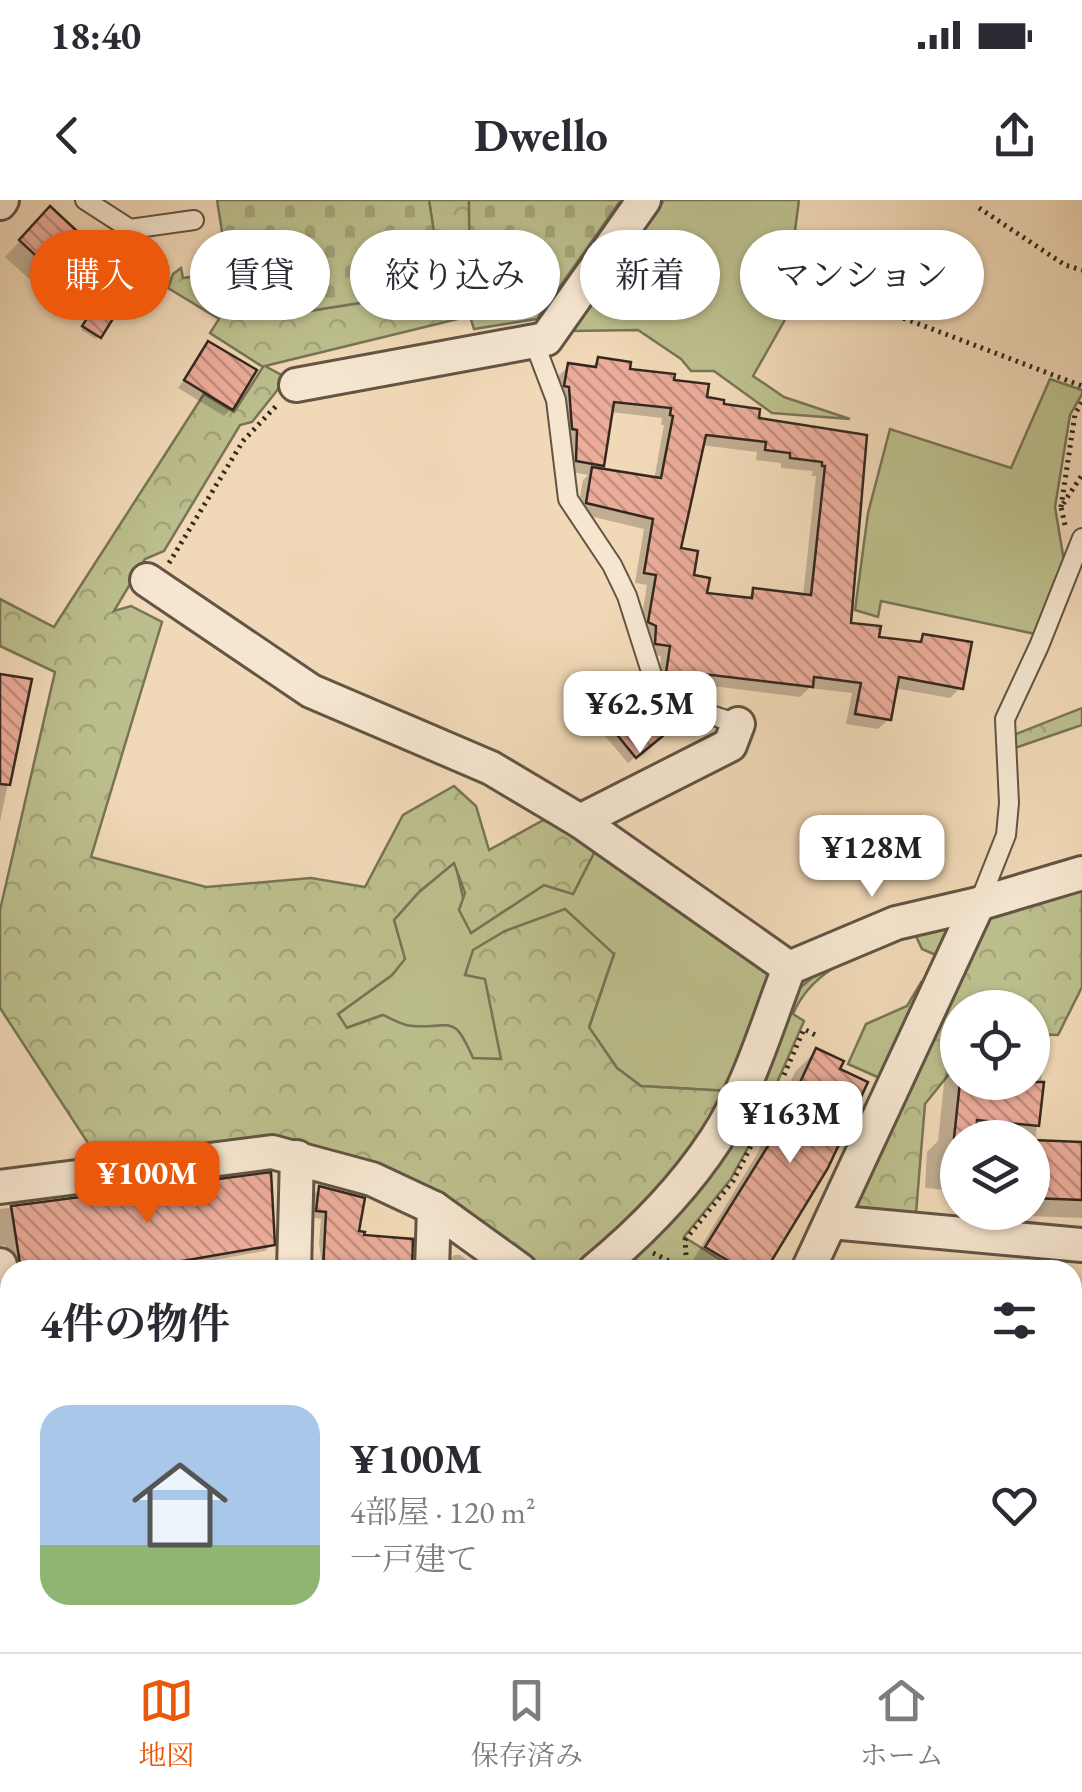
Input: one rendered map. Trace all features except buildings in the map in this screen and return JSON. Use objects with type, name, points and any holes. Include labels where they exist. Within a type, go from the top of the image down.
[{"type":"street","points":[[296,385],[546,339],[644,200]]},
{"type":"street","points":[[147,580],[312,692],[491,768],[580,821],[789,968]]},
{"type":"street","points":[[580,821],[730,745],[738,724]]},
{"type":"street","points":[[606,1260],[650,1220],[716,1139],[789,968],[896,923],[1082,873]]},
{"type":"street","points":[[813,1260],[978,904]]},
{"type":"street","points":[[0,1187],[272,1152],[372,1180],[434,1208],[506,1260]]},
{"type":"street","points":[[294,1260],[297,1157]]},
{"type":"street","points":[[432,1260],[434,1208]]},
{"type":"street","points":[[831,1222],[1082,1246]]},
{"type":"lane","points":[[84,200],[130,229],[194,220]]},
{"type":"lane","points":[[534,342],[556,400],[568,499],[612,564],[627,596],[652,678],[675,703],[738,724]]},
{"type":"lane","points":[[978,904],[1006,835],[1009,803],[1004,719],[1039,646],[1082,538]]},
{"type":"path","points":[[979,208],[1065,266],[1082,270]]},
{"type":"path","points":[[907,320],[1082,386]]},
{"type":"path","points":[[147,580],[168,564],[243,441],[296,385]]},
{"type":"path","points":[[1062,507],[1074,414],[1082,402]]},
{"type":"path","points":[[662,1258],[666,1260]]},
{"type":"green space","points":[[217,200],[429,200],[434,230],[350,230],[350,305],[330,308],[330,230],[222,230]]},
{"type":"green space","points":[[429,200],[469,200],[469,230],[433,230]]},
{"type":"green space","points":[[469,200],[621,200],[600,230],[580,230],[580,258],[560,286],[560,230],[469,230]]},
{"type":"green space","points":[[664,200],[799,200],[795,230],[740,230],[740,320],[785,320],[753,376],[784,397],[850,419],[772,413],[714,371],[691,371],[681,359],[638,330],[573,331],[581,320],[720,320],[720,230],[643,230]]},
{"type":"green space","points":[[181,268],[183,278],[190,277],[190,301],[170,289],[173,274]]},
{"type":"green space","points":[[350,305],[350,320],[454,320],[265,366],[287,378],[252,422],[240,425],[164,551],[145,559],[114,611],[131,606],[162,622],[91,857],[206,887],[311,878],[365,887],[403,815],[454,786],[476,806],[489,850],[549,817],[595,851],[573,894],[544,885],[471,933],[459,910],[465,893],[454,863],[419,892],[394,920],[405,959],[392,975],[338,1014],[347,1028],[383,1015],[409,1026],[450,1026],[461,1034],[473,1058],[501,1059],[485,979],[465,975],[473,950],[505,931],[565,909],[614,954],[589,1027],[617,1068],[641,1086],[728,1091],[700,1144],[590,1260],[527,1260],[398,1180],[338,1160],[99,1160],[0,1008],[0,910],[55,672],[0,646],[0,599],[54,627],[204,394],[234,412],[263,367],[210,333],[218,320],[330,320],[330,308]]},
{"type":"green space","points":[[471,320],[531,320],[474,329]]},
{"type":"green space","points":[[1050,379],[1082,390],[1082,394],[1070,415],[1055,507],[1065,567],[1040,635],[881,601],[878,617],[855,610],[868,513],[890,429],[1011,468]]},
{"type":"green space","points":[[1082,708],[1082,725],[1012,749],[1011,736]]},
{"type":"green space","points":[[595,851],[768,972],[770,988],[728,1091],[641,1086],[617,1068],[589,1028],[614,954],[485,979],[502,1059],[473,1059],[461,1034],[450,1026],[409,1026],[382,1015],[346,1028],[338,1014],[392,975],[404,959],[394,920],[419,892],[455,862],[471,933],[544,885],[573,894]]},
{"type":"green space","points":[[1082,882],[1082,987],[1058,1035],[1050,1035],[1050,990],[949,990],[986,910]]},
{"type":"green space","points":[[953,918],[938,956],[922,949],[914,932],[828,971],[802,997],[793,1014],[804,1021],[751,1142],[730,1180],[684,1237],[721,1260],[633,1259],[703,1187],[727,1149],[797,991],[831,965],[891,939]]},
{"type":"green space","points":[[922,981],[882,1079],[848,1064],[866,1024],[907,1006]]},
{"type":"green space","points":[[940,1009],[940,1085],[925,1104],[916,1213],[857,1210],[851,1200]]}]
